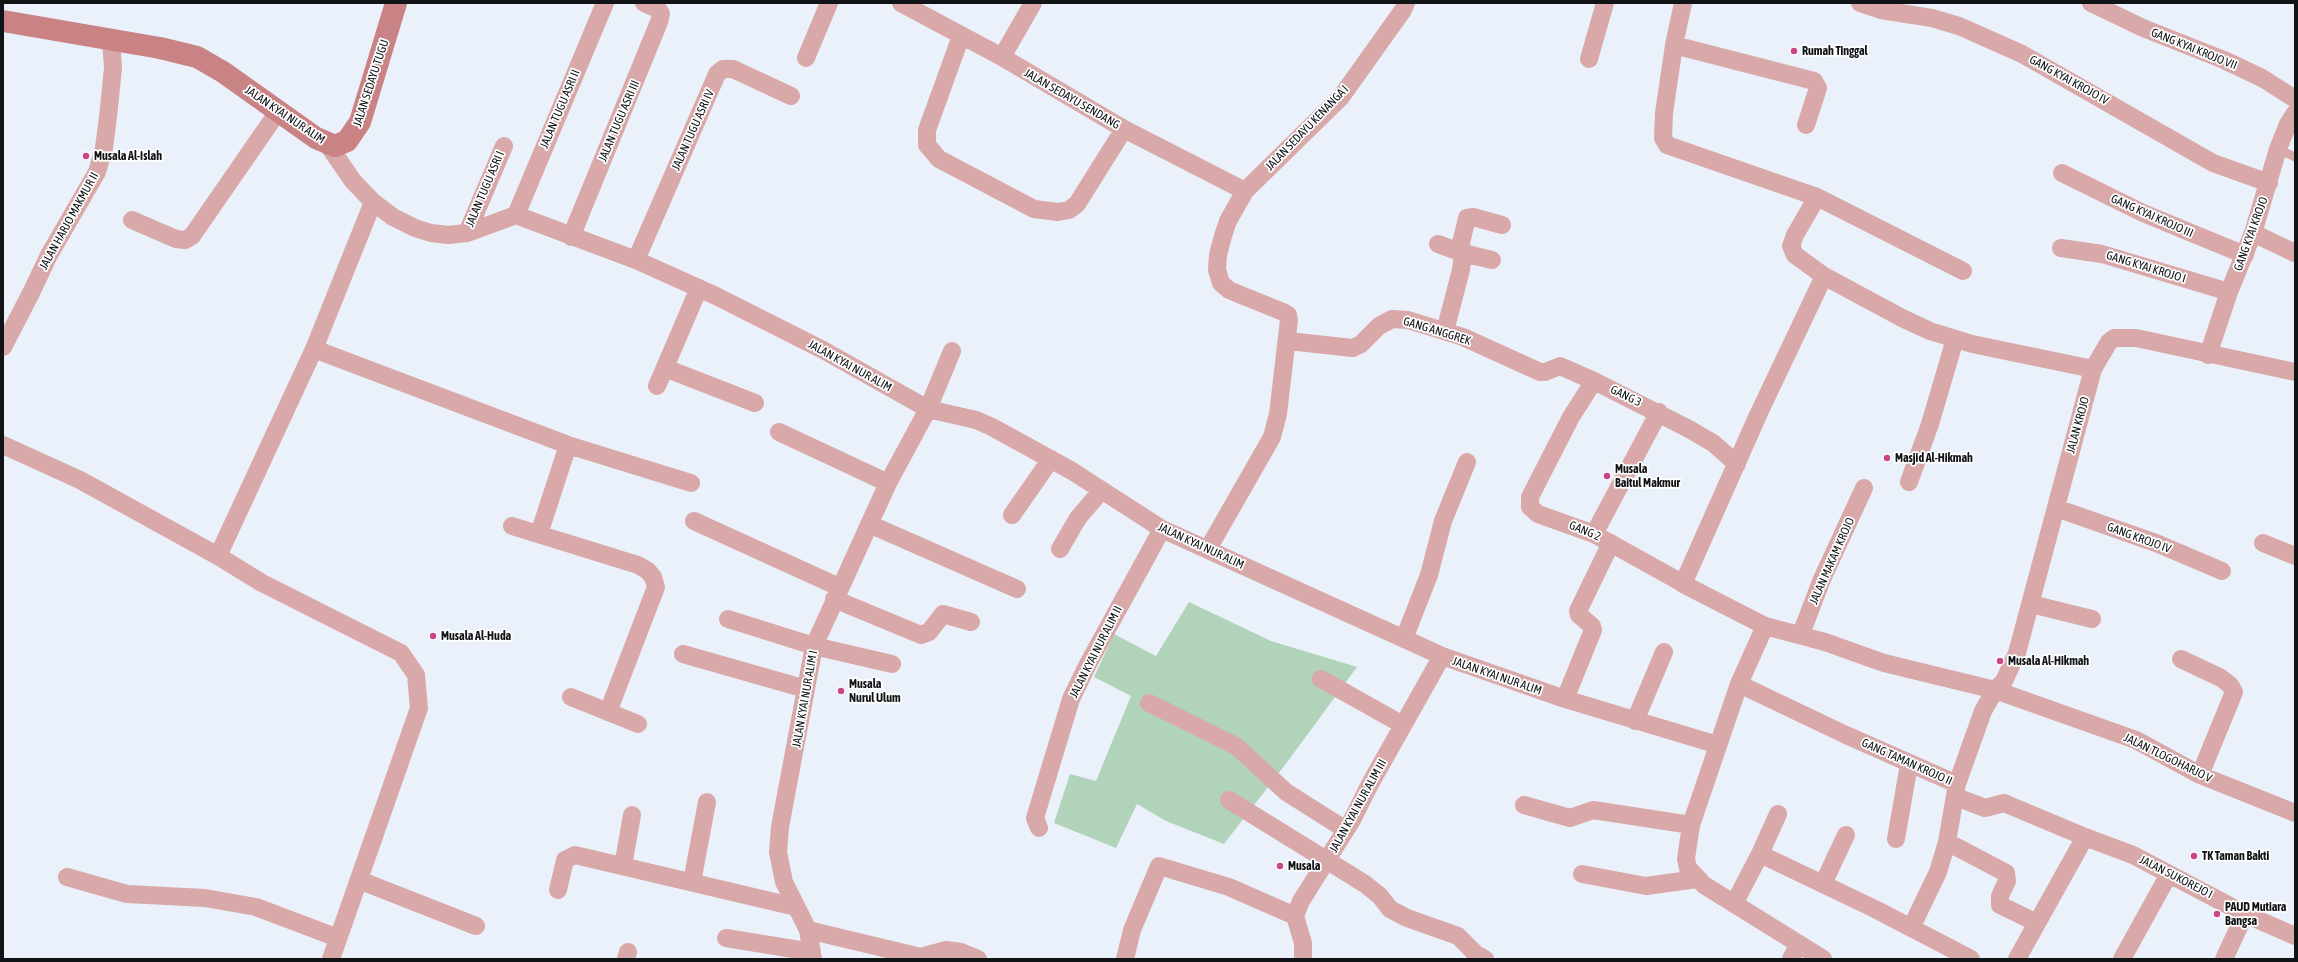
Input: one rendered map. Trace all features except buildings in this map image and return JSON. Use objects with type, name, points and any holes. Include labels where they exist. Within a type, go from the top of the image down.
[{"type":"street","name":"JALAN SEDAYU TUGU","points":[[328,145],[335,146],[347,141],[360,122],[396,3]]},
{"type":"street","name":"JALAN TUGU ASRI II","points":[[516,215],[605,3]]},
{"type":"street","points":[[806,58],[828,3]]},
{"type":"street","name":"JALAN SEDAYU SENDANG","points":[[901,3],[960,36],[1002,57],[1124,129],[1245,191]]},
{"type":"street","points":[[1002,57],[1033,3]]},
{"type":"street","name":"JALAN SEDAYU KENANGA I","points":[[1245,191],[1341,97],[1403,10],[1406,3]]},
{"type":"street","points":[[1589,59],[1605,3]]},
{"type":"street","points":[[1683,3],[1674,45],[1663,119],[1663,138],[1667,146],[1818,197],[1964,271]]},
{"type":"street","name":"GANG KYAI KROJO IV","points":[[1860,3],[1881,10],[1932,18],[1959,26],[2022,54],[2213,163],[2269,183]]},
{"type":"street","name":"GANG KYAI KROJO VII","points":[[2090,3],[2143,28],[2224,60],[2262,78],[2295,99]]},
{"type":"street","name":"JALAN TUGU ASRI III","points":[[571,237],[659,22],[660,12],[649,5]]},
{"type":"street","name":"JALAN KYAI NUR ALIM","points":[[3,21],[160,48],[197,57],[223,72],[277,112],[328,145],[353,181],[373,202],[393,217],[415,228],[431,233],[448,235],[467,233],[516,215],[571,237],[636,260],[699,288],[823,350],[928,409],[976,420],[1051,459],[1162,529],[1404,639],[1442,656],[1565,699],[1718,745]]},
{"type":"street","points":[[960,36],[927,130],[927,145],[940,159],[1034,209],[1058,212],[1069,210],[1077,204],[1124,129]]},
{"type":"street","name":"JALAN HARJO MAKMUR II","points":[[3,347],[32,293],[49,254],[97,172],[104,148],[108,116],[113,68],[112,40]]},
{"type":"street","points":[[1674,45],[1814,81],[1818,88],[1806,125]]},
{"type":"street","name":"JALAN TUGU ASRI IV","points":[[636,260],[717,74],[723,69],[733,68],[792,96]]},
{"type":"street","points":[[132,220],[176,238],[184,240],[192,236],[277,112]]},
{"type":"street","name":"GANG KYAI KROJO","points":[[2208,355],[2229,292],[2253,233],[2278,149],[2288,124],[2295,113]]},
{"type":"street","name":"JALAN TUGU ASRI I","points":[[467,233],[504,146]]},
{"type":"street","name":"GANG KYAI KROJO III","points":[[2062,174],[2143,213],[2245,255]]},
{"type":"street","points":[[1208,549],[1272,437],[1278,414],[1288,341],[1288,315],[1229,290],[1221,282],[1217,270],[1218,255],[1228,221],[1245,191]]},
{"type":"street","points":[[1818,197],[1795,235],[1791,246],[1795,255],[1824,276],[1902,318],[1955,339],[2093,369]]},
{"type":"street","points":[[218,556],[314,349],[373,202]]},
{"type":"street","points":[[1446,331],[1461,270],[1463,253],[1461,243],[1467,218],[1473,217],[1502,225]]},
{"type":"street","points":[[2253,233],[2295,253]]},
{"type":"street","points":[[1438,244],[1463,253],[1492,260]]},
{"type":"street","name":"GANG KYAI KROJO I","points":[[2061,248],[2102,254],[2229,292]]},
{"type":"street","points":[[1683,584],[1824,276]]},
{"type":"street","points":[[657,386],[699,288]]},
{"type":"street","name":"GANG ANGGREK","points":[[1288,341],[1353,348],[1362,344],[1379,326],[1392,319],[1408,320],[1463,337],[1540,372],[1545,372],[1560,366],[1594,381]]},
{"type":"street","name":"JALAN KROJO","points":[[1957,791],[1984,711],[1994,690],[2004,681],[2017,652],[2093,369],[2109,342],[2114,338],[2136,338],[2208,355],[2295,372]]},
{"type":"street","points":[[1909,482],[1930,424],[1955,339]]},
{"type":"street","points":[[314,349],[568,445],[691,483]]},
{"type":"street","name":"JALAN KYAI NUR ALIM I","points":[[812,956],[808,930],[784,882],[778,852],[780,827],[814,646],[888,483],[928,409],[952,351]]},
{"type":"street","points":[[665,368],[754,402]]},
{"type":"street","name":"GANG 3","points":[[1594,381],[1659,412],[1713,443],[1737,464]]},
{"type":"street","name":"GANG 2","points":[[1594,381],[1571,417],[1530,497],[1530,507],[1538,514],[1594,534],[1683,584],[1765,626],[1800,634]]},
{"type":"street","points":[[1594,534],[1659,412]]},
{"type":"street","points":[[779,432],[888,483]]},
{"type":"street","points":[[3,445],[80,480],[218,556],[262,583],[401,653],[416,675],[419,708],[331,959]]},
{"type":"street","points":[[539,534],[568,445]]},
{"type":"street","points":[[1012,515],[1051,459]]},
{"type":"street","points":[[1404,639],[1429,574],[1443,521],[1467,462]]},
{"type":"street","name":"JALAN MAKAM KROJO","points":[[1800,634],[1822,579],[1864,488]]},
{"type":"street","points":[[1060,549],[1078,518],[1102,490]]},
{"type":"street","name":"GANG KROJO IV","points":[[2056,508],[2156,543],[2222,571]]},
{"type":"street","points":[[694,521],[921,635],[929,632],[943,614],[971,622]]},
{"type":"street","points":[[869,524],[1017,589]]},
{"type":"street","points":[[512,526],[638,565],[648,571],[653,577],[656,587],[608,712]]},
{"type":"street","name":"JALAN KYAI NUR ALIM II","points":[[1039,828],[1035,818],[1071,699],[1088,664],[1162,529]]},
{"type":"street","points":[[1565,699],[1593,630],[1592,626],[1579,615],[1578,611],[1611,543]]},
{"type":"street","points":[[2263,543],[2295,556]]},
{"type":"street","points":[[2031,604],[2092,619]]},
{"type":"street","points":[[728,619],[814,646],[892,664]]},
{"type":"street","points":[[1765,626],[1739,684],[1718,745],[1691,825],[1686,860],[1688,868],[1697,880],[1734,904],[1795,952],[1823,959]]},
{"type":"street","name":"JALAN TLOGOHARJO V","points":[[1800,634],[1884,662],[1994,690],[2136,740],[2200,775],[2295,813]]},
{"type":"street","points":[[1636,720],[1664,652]]},
{"type":"street","points":[[683,654],[806,690]]},
{"type":"street","name":"JALAN KYAI NUR ALIM III","points":[[1295,916],[1301,901],[1346,830],[1442,656]]},
{"type":"street","points":[[2181,658],[2221,678],[2230,685],[2234,692],[2200,775]]},
{"type":"street","points":[[1322,680],[1403,725]]},
{"type":"street","name":"GANG TAMAN KROJO II","points":[[1739,684],[1909,764],[1957,791],[1938,872],[1911,928]]},
{"type":"street","points":[[571,697],[638,724]]},
{"type":"street","points":[[1149,703],[1236,746],[1286,792],[1346,830]]},
{"type":"street","points":[[1896,840],[1909,764]]},
{"type":"street","name":"JALAN SUKOREJO I","points":[[1957,791],[1985,808],[2004,803],[2083,840],[2133,855],[2245,914],[2295,936]]},
{"type":"street","points":[[1229,800],[1365,884],[1380,896],[1390,909],[1407,918],[1458,936],[1476,954],[1485,959]]},
{"type":"street","points":[[692,882],[707,802]]},
{"type":"street","points":[[1524,805],[1570,818],[1593,810],[1691,825]]},
{"type":"street","points":[[1734,904],[1760,854],[1778,814]]},
{"type":"street","points":[[623,866],[632,815]]},
{"type":"street","points":[[1823,884],[1846,835]]},
{"type":"street","points":[[2017,959],[2083,840]]},
{"type":"street","points":[[1946,842],[2006,873],[2006,881],[2000,896],[2000,906],[2037,923]]},
{"type":"street","points":[[1760,854],[1823,884],[1971,959]]},
{"type":"street","points":[[558,890],[565,860],[570,857],[581,856],[796,907]]},
{"type":"street","points":[[1130,958],[1132,930],[1159,866],[1229,887],[1295,916],[1303,943],[1303,959]]},
{"type":"street","points":[[1582,874],[1646,886],[1697,880]]},
{"type":"street","points":[[2122,959],[2169,874]]},
{"type":"street","points":[[67,877],[127,894],[205,898],[256,907],[338,938]]},
{"type":"street","points":[[359,880],[476,926]]},
{"type":"street","points":[[2224,959],[2245,914]]},
{"type":"street","points":[[808,930],[921,957],[946,950],[961,952],[978,959]]},
{"type":"street","points":[[726,938],[812,956]]},
{"type":"lane","points":[[2278,149],[2295,157]]},
{"type":"green space","points":[[1189,602],[1271,641],[1357,667],[1288,761],[1224,844],[1166,821],[1137,804],[1116,848],[1054,823],[1070,774],[1096,781],[1131,696],[1094,677],[1114,634],[1156,656]]},
{"type":"place","name":"Rumah Tinggal","points":[[1794,51]]},
{"type":"place","name":"Musala Al-Islah","points":[[86,156]]},
{"type":"place","name":"Masjid Al-Hikmah","points":[[1887,458]]},
{"type":"place","name":"Musala Baitul Makmur","points":[[1607,476]]},
{"type":"place","name":"Musala Al-Huda","points":[[433,636]]},
{"type":"place","name":"Musala Al-Hikmah","points":[[2000,661]]},
{"type":"place","name":"Musala Nurul Ulum","points":[[841,691]]},
{"type":"place","name":"TK Taman Bakti","points":[[2194,856]]},
{"type":"place","name":"Musala","points":[[1280,866]]},
{"type":"place","name":"PAUD Mutiara Bangsa","points":[[2217,914]]}]
